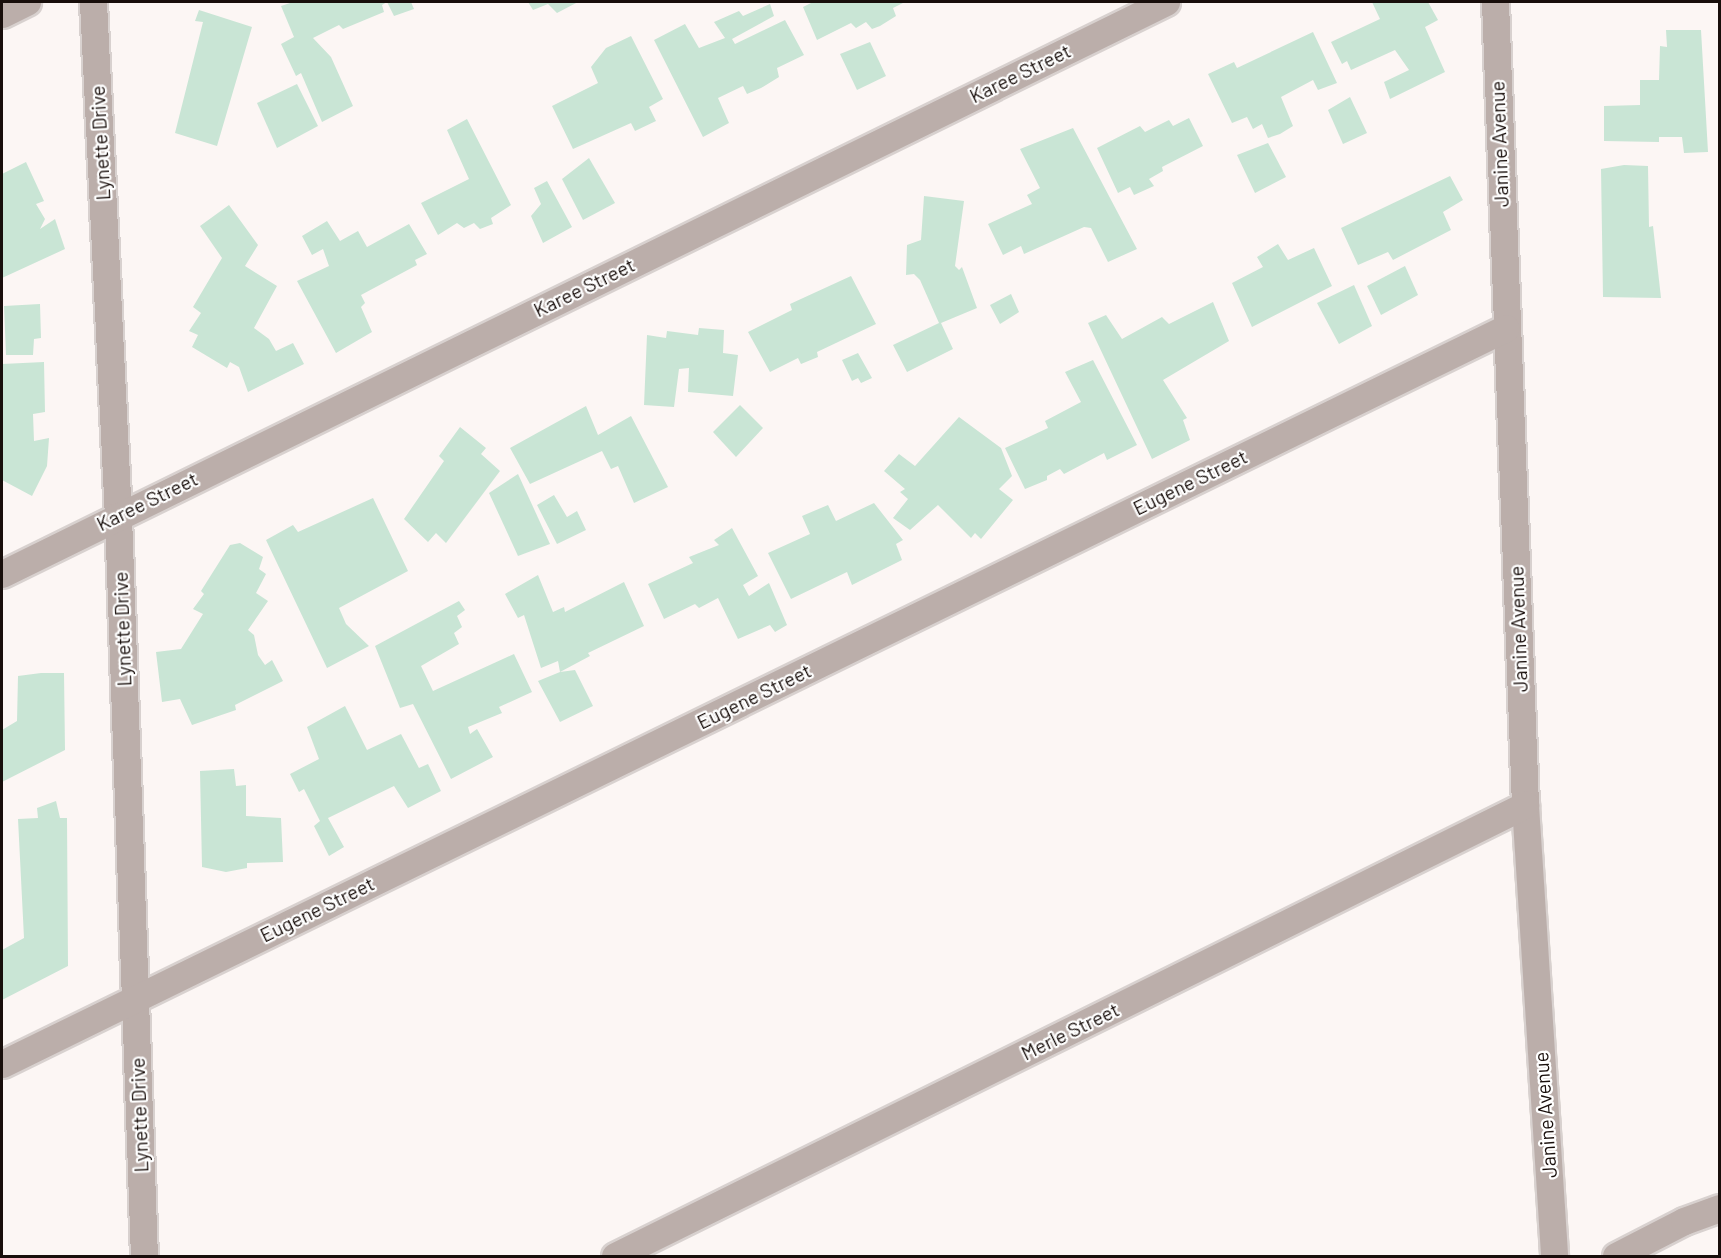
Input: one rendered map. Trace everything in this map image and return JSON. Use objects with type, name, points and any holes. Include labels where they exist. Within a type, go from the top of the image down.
[{"type":"street","points":[[2,14],[27,2]]},
{"type":"street","name":"Lynette Drive","points":[[93,2],[118,516],[144,1257]]},
{"type":"street","name":"Karee Street","points":[[2,574],[1167,2]]},
{"type":"street","name":"Janine Avenue","points":[[1495,2],[1525,805],[1554,1257]]},
{"type":"street","name":"Eugene Street","points":[[2,1064],[1506,328]]},
{"type":"street","name":"Merle Street","points":[[615,1257],[1525,805]]},
{"type":"street","points":[[1616,1257],[1684,1221],[1719,1208]]},
{"type":"building","points":[[293,2],[387,2],[382,5],[384,12],[343,29],[339,25],[313,38],[331,57],[353,106],[322,122],[301,73],[296,76],[281,44],[294,37],[281,6]]},
{"type":"building","points":[[387,2],[411,2],[414,9],[394,16]]},
{"type":"building","points":[[528,2],[578,2],[557,13],[548,4],[533,10]]},
{"type":"building","points":[[813,2],[905,2],[893,8],[896,16],[880,26],[872,29],[866,22],[856,28],[851,23],[817,40],[803,7]]},
{"type":"building","points":[[1372,2],[1428,2],[1438,20],[1425,27],[1445,72],[1390,99],[1384,82],[1409,70],[1395,50],[1351,70],[1347,61],[1342,64],[1331,42],[1380,19]]},
{"type":"building","points":[[770,4],[774,16],[732,39],[735,44],[785,20],[804,55],[777,68],[779,77],[761,88],[747,94],[743,86],[718,98],[729,123],[703,137],[654,40],[685,24],[699,48],[725,38],[714,22],[739,11],[743,16]]},
{"type":"building","points":[[199,10],[252,27],[217,146],[175,133],[203,22],[195,21]]},
{"type":"building","points":[[1666,30],[1701,30],[1708,152],[1684,153],[1682,137],[1659,137],[1659,142],[1604,141],[1604,106],[1640,105],[1640,80],[1659,80],[1660,46],[1667,47]]},
{"type":"building","points":[[1313,32],[1337,83],[1318,90],[1313,80],[1281,97],[1293,126],[1280,134],[1268,138],[1262,124],[1253,129],[1247,117],[1232,123],[1208,74],[1234,62],[1237,68]]},
{"type":"building","points":[[631,36],[663,99],[649,107],[656,121],[635,131],[631,123],[573,149],[552,106],[598,83],[591,67],[606,48]]},
{"type":"building","points":[[870,42],[886,76],[857,90],[840,54]]},
{"type":"building","points":[[297,84],[318,126],[277,148],[257,103]]},
{"type":"building","points":[[1350,97],[1367,133],[1343,144],[1328,110]]},
{"type":"building","points":[[1189,118],[1203,146],[1162,167],[1163,171],[1149,179],[1154,186],[1134,195],[1130,187],[1118,193],[1097,148],[1140,126],[1145,132],[1169,120],[1173,126]]},
{"type":"building","points":[[467,119],[511,205],[491,218],[493,224],[480,229],[474,223],[464,228],[457,223],[438,235],[421,203],[469,179],[447,130]]},
{"type":"building","points":[[1073,128],[1137,249],[1108,262],[1091,228],[1084,227],[1024,254],[1021,246],[1003,255],[988,224],[1032,204],[1027,195],[1040,188],[1020,149]]},
{"type":"building","points":[[1268,143],[1286,177],[1255,193],[1237,155]]},
{"type":"building","points":[[589,158],[615,203],[583,220],[562,179]]},
{"type":"building","points":[[26,162],[44,201],[36,204],[45,219],[40,229],[55,219],[65,249],[2,278],[2,174]]},
{"type":"building","points":[[1624,165],[1648,166],[1649,227],[1653,226],[1661,298],[1603,297],[1601,169]]},
{"type":"building","points":[[1450,176],[1463,200],[1443,212],[1451,230],[1393,260],[1388,252],[1358,265],[1341,228]]},
{"type":"building","points":[[547,181],[572,227],[543,243],[531,216],[541,204],[534,188]]},
{"type":"building","points":[[924,196],[964,201],[955,266],[959,270],[962,267],[977,308],[941,323],[953,349],[907,372],[893,345],[939,323],[920,280],[914,274],[906,275],[907,245],[921,240]]},
{"type":"building","points":[[229,205],[258,245],[245,266],[277,286],[254,328],[269,339],[276,351],[293,343],[304,364],[248,392],[239,367],[230,362],[227,368],[192,347],[198,335],[189,331],[201,313],[193,307],[222,258],[200,226]]},
{"type":"building","points":[[327,221],[340,241],[358,231],[367,247],[409,224],[427,254],[415,260],[417,265],[361,295],[365,303],[361,307],[372,332],[336,353],[297,281],[329,266],[323,249],[312,255],[302,236]]},
{"type":"building","points":[[1278,244],[1288,260],[1314,248],[1332,286],[1252,327],[1232,283],[1263,267],[1257,257]]},
{"type":"building","points":[[1405,266],[1418,295],[1381,315],[1367,286]]},
{"type":"building","points":[[851,276],[876,324],[817,352],[818,357],[801,364],[798,358],[770,372],[748,332],[792,310],[790,304]]},
{"type":"building","points":[[1354,285],[1372,326],[1339,344],[1317,303]]},
{"type":"building","points":[[1011,294],[1019,312],[1000,324],[990,305]]},
{"type":"building","points":[[1213,302],[1229,341],[1163,380],[1187,418],[1183,420],[1190,440],[1152,459],[1088,323],[1106,315],[1122,339],[1162,317],[1169,324]]},
{"type":"building","points":[[40,304],[41,338],[34,339],[33,355],[6,355],[4,306]]},
{"type":"building","points":[[699,328],[724,330],[723,353],[738,355],[733,396],[688,392],[689,368],[679,369],[674,407],[644,405],[647,335],[666,338],[667,331],[698,335]]},
{"type":"building","points":[[858,353],[872,378],[861,383],[858,378],[852,381],[842,360]]},
{"type":"building","points":[[1093,360],[1137,445],[1107,460],[1104,453],[1064,474],[1060,469],[1047,476],[1047,480],[1025,489],[1005,448],[1048,428],[1045,421],[1081,402],[1065,372]]},
{"type":"building","points":[[44,362],[45,412],[33,414],[34,441],[49,438],[47,466],[32,496],[2,480],[2,364]]},
{"type":"building","points":[[740,405],[763,428],[736,457],[713,432]]},
{"type":"building","points":[[586,406],[598,435],[631,416],[668,487],[634,503],[618,466],[611,469],[602,451],[530,484],[510,448]]},
{"type":"building","points":[[959,417],[1001,448],[1012,476],[999,489],[1013,500],[981,539],[975,533],[971,538],[938,505],[910,530],[893,518],[908,499],[900,492],[905,489],[884,471],[899,454],[915,466]]},
{"type":"building","points":[[460,427],[486,448],[481,454],[500,471],[446,543],[436,533],[428,542],[404,519],[444,461],[439,456]]},
{"type":"building","points":[[518,474],[550,544],[518,556],[489,493]]},
{"type":"building","points":[[554,495],[567,517],[577,511],[586,530],[557,544],[537,505]]},
{"type":"building","points":[[373,498],[408,571],[339,608],[346,624],[369,646],[327,668],[266,540],[293,525],[298,532]]},
{"type":"building","points":[[874,503],[903,540],[896,544],[902,560],[852,585],[847,572],[791,599],[768,553],[810,534],[802,516],[828,505],[836,521]]},
{"type":"building","points":[[732,528],[758,576],[743,585],[749,596],[769,583],[787,625],[775,632],[770,625],[738,639],[718,598],[699,608],[695,604],[664,619],[648,584],[693,563],[689,557],[719,545],[714,540]]},
{"type":"building","points":[[240,543],[263,557],[259,569],[266,574],[256,593],[268,601],[248,630],[254,635],[258,655],[265,665],[272,660],[283,681],[235,705],[236,710],[192,725],[180,699],[162,702],[156,652],[181,649],[203,614],[193,609],[204,594],[201,591],[230,545]]},
{"type":"building","points":[[538,575],[553,612],[564,607],[565,612],[624,582],[644,626],[588,653],[590,656],[560,672],[558,661],[541,668],[524,615],[518,618],[505,594]]},
{"type":"building","points":[[459,601],[465,610],[457,616],[462,627],[454,633],[459,644],[421,666],[433,691],[514,654],[532,692],[499,707],[502,713],[468,727],[470,734],[477,729],[493,757],[451,779],[413,704],[400,708],[375,646]]},
{"type":"building","points":[[575,670],[593,706],[560,722],[538,681],[560,672]]},
{"type":"building","points":[[64,673],[65,750],[2,782],[2,730],[17,721],[18,676]]},
{"type":"building","points":[[345,706],[367,750],[401,734],[419,768],[428,764],[441,791],[408,808],[394,786],[328,818],[344,847],[329,856],[314,826],[320,821],[304,789],[299,792],[290,774],[319,759],[307,727]]},
{"type":"building","points":[[234,769],[236,786],[246,785],[246,816],[281,818],[283,862],[247,863],[247,868],[226,872],[202,867],[200,771]]},
{"type":"building","points":[[56,801],[60,818],[67,818],[68,966],[2,1000],[2,950],[24,938],[18,819],[38,818],[37,808]]}]
